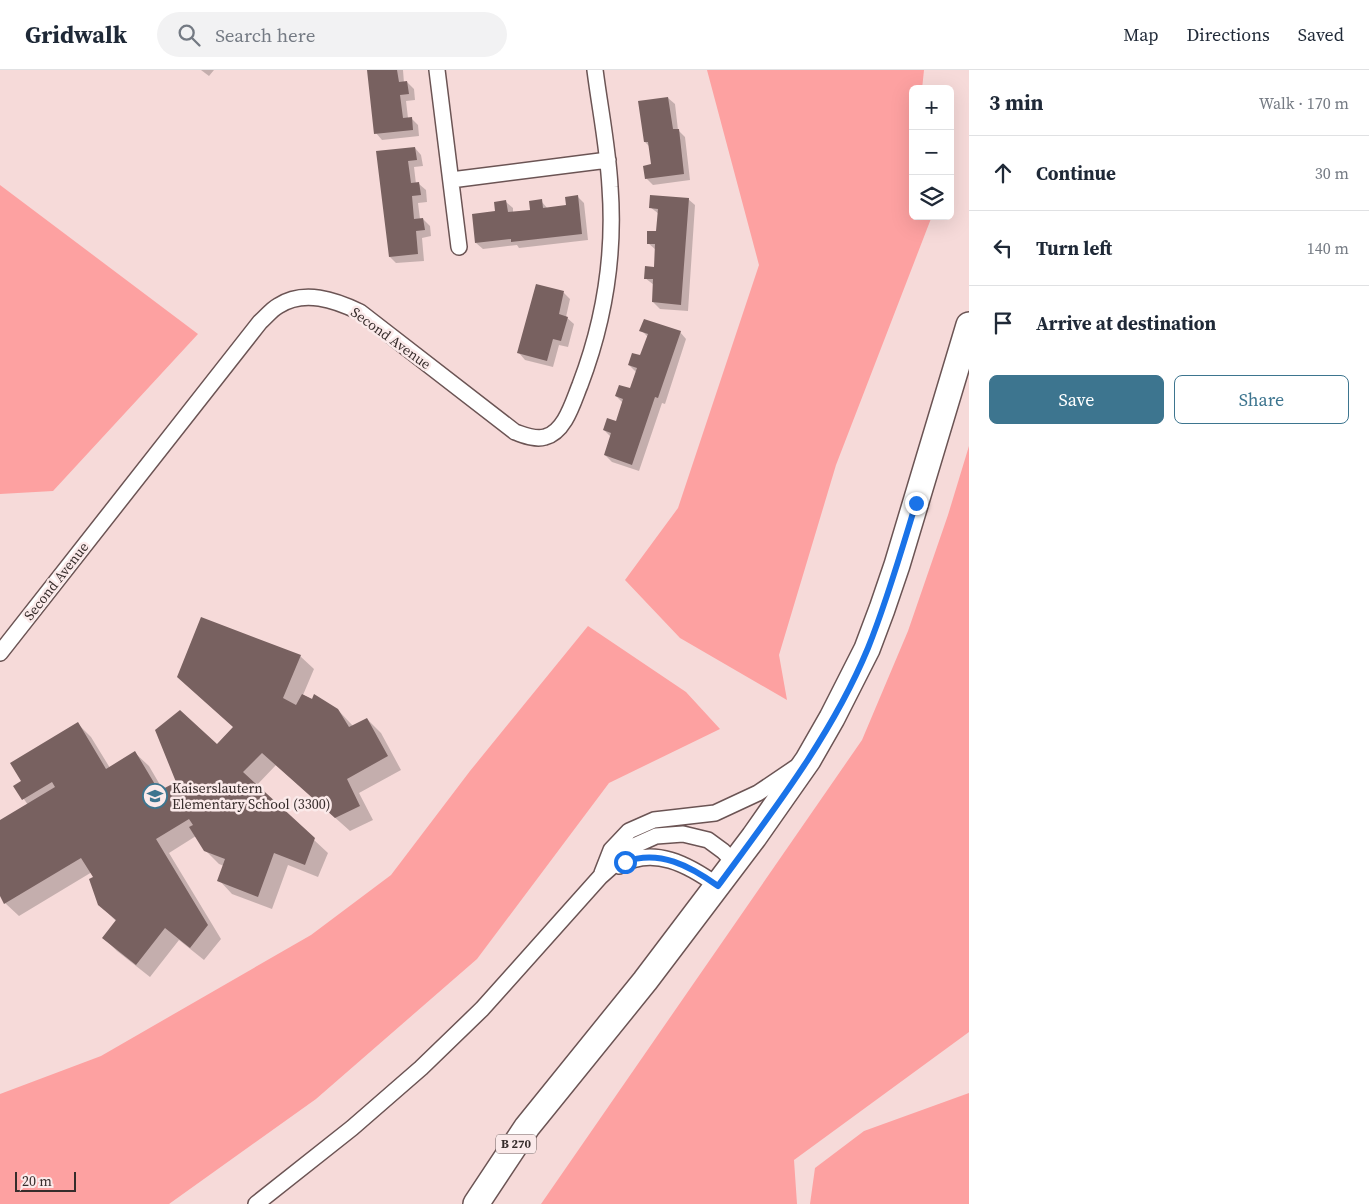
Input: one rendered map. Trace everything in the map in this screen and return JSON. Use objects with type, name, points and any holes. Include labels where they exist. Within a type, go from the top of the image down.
[{"type":"main road","name":"B 270","points":[[476,1204],[527,1127],[645,981],[718,886],[808,760],[851,683],[867,649],[882,609],[969,325]]},
{"type":"street","points":[[437,70],[459,247]]},
{"type":"street","name":"Second Avenue","points":[[0,653],[260,322],[278,306],[296,299],[318,297],[341,303],[360,312],[515,432],[530,437],[544,437],[554,432],[562,424],[572,404],[597,336],[610,258],[611,224],[608,160],[595,70]]},
{"type":"street","points":[[451,180],[608,160]]},
{"type":"street","points":[[600,877],[611,850],[629,831],[654,820],[715,813],[758,793],[808,760]]},
{"type":"street","points":[[256,1204],[352,1128],[427,1062],[482,1009],[600,877],[636,845],[656,836],[683,834],[708,840],[724,851],[735,863]]},
{"type":"street","points":[[600,877],[625,862],[650,856],[684,864],[718,886]]},
{"type":"shaded area","points":[[707,70],[924,70],[922,85],[909,85],[909,220],[930,220],[836,465],[779,655],[787,700],[680,638],[625,580],[678,508],[759,265]]},
{"type":"shaded area","points":[[0,185],[198,334],[53,491],[0,494]]},
{"type":"shaded area","points":[[969,446],[969,1032],[794,1160],[797,1204],[541,1204],[862,740],[908,631],[948,515]]},
{"type":"shaded area","points":[[588,626],[686,692],[720,729],[609,783],[477,959],[316,1099],[169,1204],[0,1204],[0,1094],[101,1056],[311,935],[391,875],[470,771]]},
{"type":"shaded area","points":[[969,1093],[969,1204],[810,1204],[815,1168],[864,1131]]},
{"type":"building","points":[[367,70],[397,70],[399,82],[407,81],[409,94],[400,95],[403,118],[412,117],[413,130],[374,134]]},
{"type":"building","points":[[668,97],[673,129],[679,129],[684,174],[645,179],[643,166],[651,164],[648,142],[644,142],[638,101]]},
{"type":"building","points":[[415,147],[417,160],[408,161],[411,183],[419,182],[421,195],[412,196],[414,219],[423,218],[425,230],[416,231],[418,254],[389,257],[376,151]]},
{"type":"building","points":[[578,195],[582,234],[511,242],[511,239],[475,243],[472,214],[495,211],[494,202],[506,200],[508,212],[530,210],[529,201],[542,199],[543,208],[566,205],[565,197]]},
{"type":"building","points":[[650,195],[689,198],[681,305],[652,302],[653,279],[644,279],[645,266],[654,267],[655,244],[647,244],[647,231],[656,231],[658,209],[649,208]]},
{"type":"building","points":[[536,284],[564,291],[559,314],[568,317],[561,341],[553,339],[547,361],[517,353]]},
{"type":"building","points":[[644,319],[681,331],[658,398],[655,397],[632,465],[604,455],[611,433],[603,430],[607,418],[616,421],[623,399],[615,396],[619,385],[630,388],[637,368],[628,365],[632,353],[640,355],[648,334],[639,331]]},
{"type":"building","name":"Kaiserslautern Elementary School (3300)","points":[[201,617],[301,655],[283,698],[296,705],[302,694],[312,699],[314,694],[338,709],[349,727],[367,718],[388,756],[347,779],[360,806],[335,818],[262,753],[243,772],[315,838],[305,865],[274,853],[258,897],[217,881],[225,859],[204,851],[189,827],[193,825],[189,819],[156,839],[208,925],[190,948],[165,928],[136,965],[102,938],[116,920],[98,905],[89,879],[93,877],[81,858],[4,904],[0,896],[0,820],[55,787],[52,782],[22,800],[13,786],[21,781],[10,763],[78,722],[106,769],[135,751],[159,791],[176,782],[155,730],[180,710],[217,744],[233,727],[177,677]]},
{"type":"place","name":"Kaiserslautern Elementary School (3300)","points":[[155,796]]},
{"type":"route","points":[[625,862],[650,856],[670,860],[684,864],[718,886],[808,760],[851,683],[867,649],[882,609],[916,503]]}]
